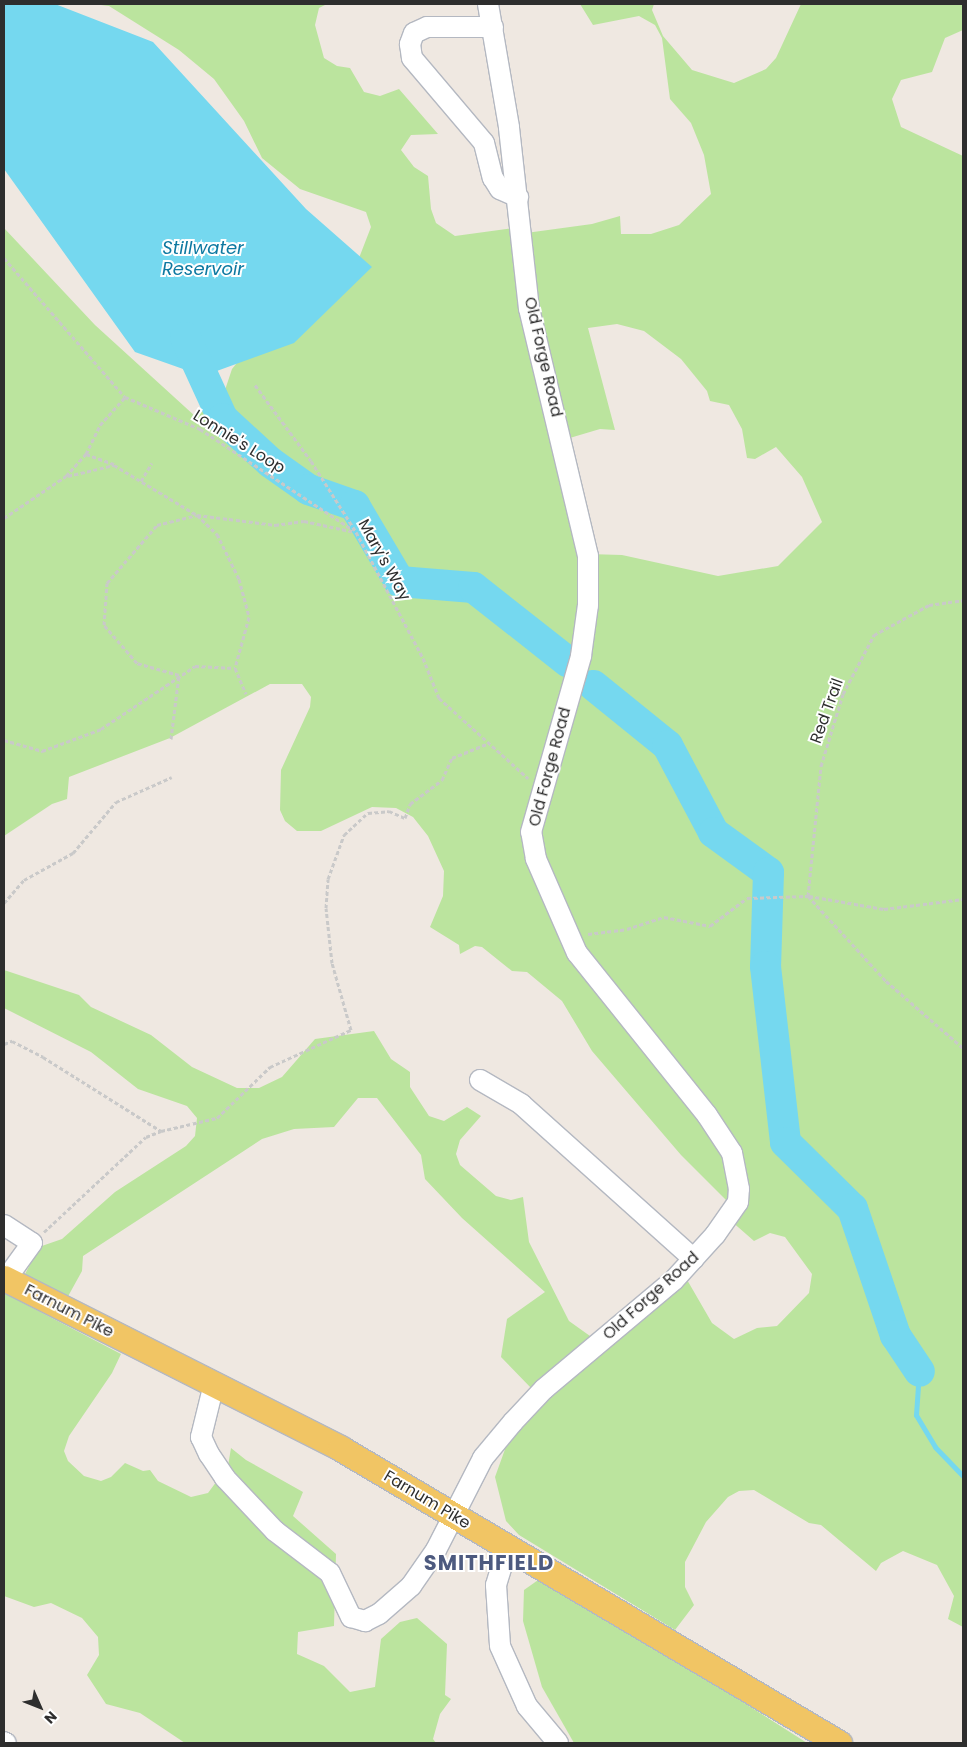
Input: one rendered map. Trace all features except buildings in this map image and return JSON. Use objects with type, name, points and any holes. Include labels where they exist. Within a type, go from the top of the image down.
[{"type":"main road","name":"Farnum Pike","points":[[5,1278],[340,1448],[455,1515],[507,1549],[839,1743]]},
{"type":"street","name":"Old Forge Road","points":[[214,1384],[202,1437],[209,1454],[225,1478],[276,1531],[330,1573],[351,1617],[357,1621],[380,1614],[411,1586],[455,1515],[483,1458],[513,1422],[544,1389],[694,1259],[733,1213],[738,1202],[739,1189],[732,1153],[707,1115],[581,960],[568,936],[536,858],[531,832],[581,656],[588,605],[588,556],[529,309],[512,144],[488,4]]},
{"type":"street","points":[[493,27],[427,27],[414,33],[410,44],[412,58],[485,147],[493,178],[500,189],[518,197]]},
{"type":"street","points":[[485,147],[512,144]]},
{"type":"street","points":[[480,1080],[521,1104],[694,1259]]},
{"type":"street","points":[[4,1225],[32,1243],[5,1278]]},
{"type":"street","points":[[507,1549],[496,1585],[500,1646],[527,1706],[558,1743]]},
{"type":"path","points":[[4,258],[125,397],[100,425],[86,454],[66,476],[4,518]]},
{"type":"path","name":"Mary's Way","points":[[255,385],[356,532],[423,658],[439,698],[489,744],[542,788]]},
{"type":"path","name":"Lonnie's Loop","points":[[125,397],[200,429],[356,532]]},
{"type":"path","points":[[86,454],[114,464],[141,480],[197,515],[217,534],[239,579],[249,617],[235,668],[246,694]]},
{"type":"path","points":[[141,480],[152,463]]},
{"type":"path","points":[[66,476],[114,464]]},
{"type":"path","points":[[178,675],[137,663],[104,625],[107,583],[157,525],[197,515],[275,525],[304,521],[356,532]]},
{"type":"path","name":"Red Trail","points":[[808,896],[821,766],[843,694],[874,635],[929,605],[963,600]]},
{"type":"path","points":[[4,740],[42,751],[101,729],[178,675],[195,666],[235,668]]},
{"type":"path","points":[[172,739],[178,675]]},
{"type":"path","points":[[32,1243],[146,1137],[161,1131],[217,1118],[270,1067],[352,1030],[332,963],[326,908],[328,879],[344,835],[368,813],[389,811],[405,818],[410,804],[442,780],[452,758],[489,744]]},
{"type":"path","points":[[4,903],[24,880],[73,853],[116,802],[172,777]]},
{"type":"path","points":[[808,896],[886,981],[963,1048]]},
{"type":"path","points":[[568,936],[627,929],[664,917],[710,926],[747,898],[808,896],[884,909],[963,899]]},
{"type":"path","points":[[4,1044],[12,1041],[43,1057],[161,1131]]},
{"type":"green space","points":[[93,4],[327,4],[319,8],[315,25],[324,58],[337,66],[350,68],[364,92],[380,96],[399,89],[438,134],[411,135],[401,150],[414,167],[428,176],[431,209],[436,223],[455,236],[521,227],[526,233],[592,224],[620,216],[621,234],[651,234],[679,225],[711,194],[704,155],[691,123],[670,99],[662,38],[655,25],[639,16],[593,25],[580,4],[654,4],[652,10],[663,36],[692,70],[734,83],[766,69],[776,58],[801,4],[963,4],[963,30],[945,38],[932,72],[901,80],[892,99],[901,127],[963,156],[963,1627],[948,1619],[954,1596],[937,1565],[903,1551],[881,1563],[876,1571],[821,1525],[809,1523],[754,1490],[739,1491],[728,1497],[706,1522],[685,1562],[685,1587],[694,1605],[675,1630],[519,1535],[506,1521],[495,1477],[508,1441],[563,1382],[686,1278],[712,1323],[734,1339],[757,1328],[777,1326],[809,1293],[812,1274],[785,1237],[770,1233],[754,1241],[730,1220],[730,1204],[681,1155],[592,1051],[562,1001],[527,972],[512,971],[482,947],[475,946],[460,954],[459,945],[430,927],[443,896],[444,871],[428,836],[413,817],[396,808],[372,807],[321,831],[297,831],[285,821],[280,810],[281,770],[310,707],[311,697],[302,684],[270,684],[170,738],[69,777],[67,799],[52,804],[4,836],[4,228],[95,325],[196,417],[224,393],[232,369],[245,353],[359,258],[371,227],[366,212],[300,189],[262,158],[244,121],[214,79],[179,50],[109,6]],"holes":[[[617,324],[644,331],[681,359],[707,391],[710,401],[729,405],[742,429],[747,458],[755,459],[776,447],[802,477],[822,522],[778,566],[718,576],[622,555],[588,554],[563,440],[600,429],[615,430],[588,328]]]},
{"type":"green space","points":[[4,970],[79,995],[91,1007],[151,1035],[192,1067],[237,1088],[259,1088],[282,1077],[315,1039],[374,1031],[391,1059],[410,1072],[410,1087],[429,1116],[444,1121],[467,1107],[481,1116],[460,1140],[456,1154],[460,1165],[496,1196],[511,1200],[523,1197],[529,1242],[569,1321],[590,1336],[532,1389],[501,1357],[507,1319],[545,1292],[462,1218],[425,1179],[421,1155],[377,1098],[358,1098],[334,1127],[294,1129],[262,1139],[83,1256],[82,1271],[66,1300],[23,1278],[39,1247],[62,1239],[115,1192],[186,1146],[195,1136],[197,1118],[187,1106],[138,1089],[91,1052],[4,1008]]},
{"type":"green space","points":[[4,1293],[121,1354],[112,1373],[69,1436],[64,1451],[68,1461],[84,1476],[101,1481],[111,1477],[125,1463],[143,1471],[150,1470],[158,1481],[191,1497],[208,1493],[228,1466],[231,1448],[246,1460],[303,1492],[293,1516],[336,1554],[334,1626],[298,1632],[297,1654],[324,1666],[350,1692],[375,1687],[381,1639],[400,1622],[417,1618],[447,1644],[445,1695],[451,1699],[440,1714],[433,1739],[436,1743],[185,1743],[140,1713],[106,1704],[87,1675],[99,1655],[98,1637],[82,1618],[51,1603],[34,1607],[4,1596]]},
{"type":"green space","points":[[541,1578],[597,1609],[807,1743],[574,1743],[542,1687],[523,1621],[524,1590]]},
{"type":"water","name":"Stillwater Reservoir","points":[[4,4],[55,4],[153,42],[306,209],[372,267],[294,343],[203,376],[135,352],[4,169]]},
{"type":"waterway","points":[[185,337],[222,418],[270,462],[308,489],[354,505],[399,581],[473,587],[567,661]]},
{"type":"waterway","points":[[593,685],[667,745],[713,832],[768,872],[765,966],[785,1142],[852,1208],[895,1335],[919,1371]]},
{"type":"waterway","points":[[919,1371],[916,1415],[935,1447],[963,1476]]},
{"type":"district","name":"SMITHFIELD","points":[[489,1563]]}]
